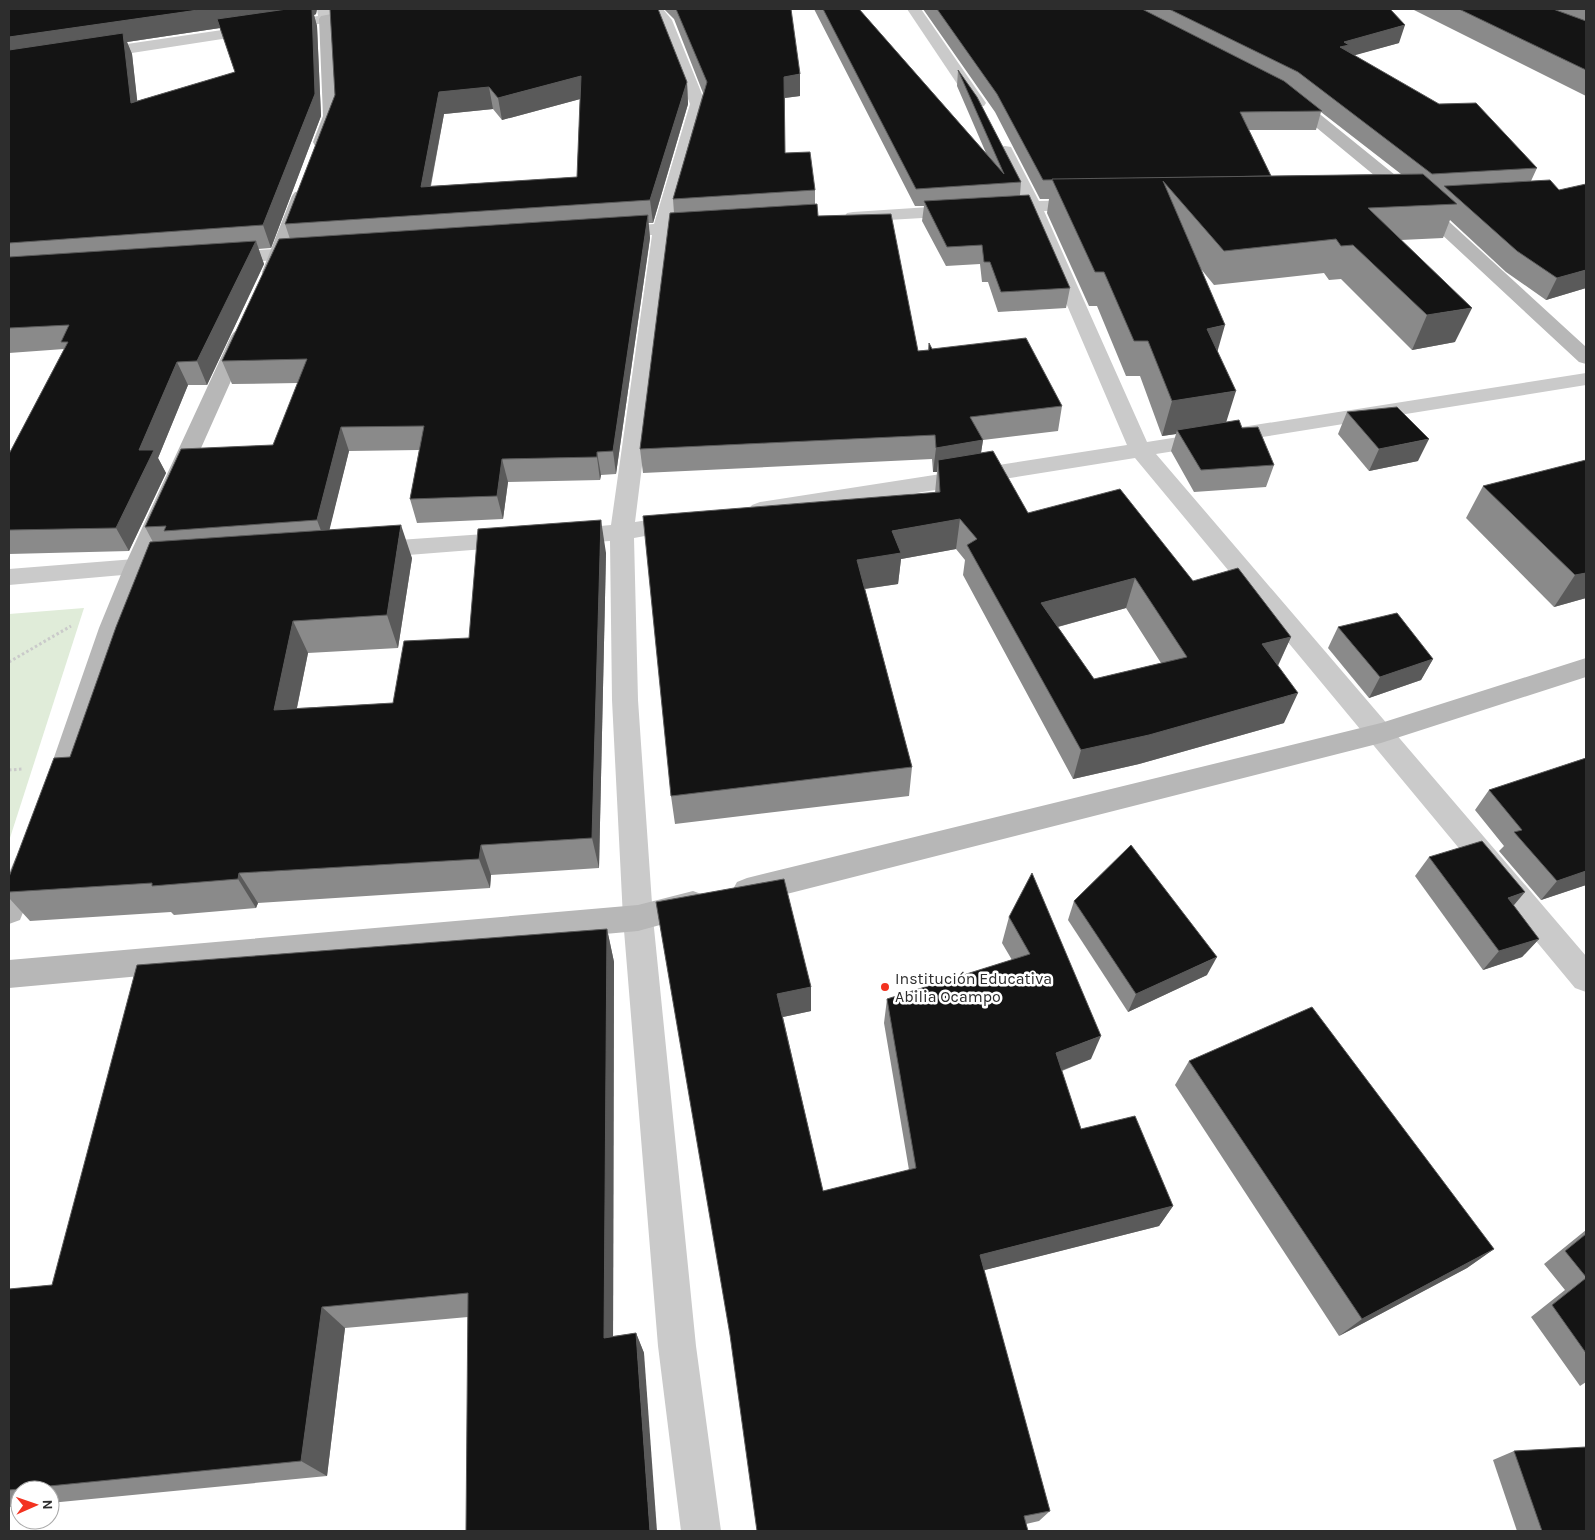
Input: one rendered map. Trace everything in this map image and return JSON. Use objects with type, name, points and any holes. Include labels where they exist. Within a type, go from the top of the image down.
[{"type":"street","points":[[76,56],[325,14],[381,9]]},
{"type":"street","points":[[656,9],[665,20],[698,104],[662,229],[622,532],[625,700],[638,918],[677,1346],[701,1531]]},
{"type":"street","points":[[914,9],[992,126],[1032,206],[1139,448],[1586,978]]},
{"type":"street","points":[[262,290],[279,255],[331,116],[325,14]]},
{"type":"street","points":[[1278,90],[1286,94],[1415,200],[1586,358]]},
{"type":"street","points":[[1386,201],[1444,199]]},
{"type":"street","points":[[838,218],[1032,206],[1101,205]]},
{"type":"street","points":[[593,234],[721,225]]},
{"type":"street","points":[[211,259],[328,251]]},
{"type":"street","points":[[48,810],[112,628],[136,566],[250,317]]},
{"type":"street","points":[[739,513],[1139,448],[1586,379]]},
{"type":"street","points":[[344,552],[622,532],[700,520]]},
{"type":"street","points":[[9,577],[186,563]]},
{"type":"street","points":[[9,974],[638,918],[1381,733],[1586,667]]},
{"type":"street","points":[[9,911],[34,847]]},
{"type":"path","points":[[9,662],[69,626],[112,628]]},
{"type":"green space","points":[[84,608],[9,841],[9,614]]},
{"type":"building","points":[[9,9],[205,9],[9,37]]},
{"type":"building","points":[[287,9],[312,9],[315,94],[263,225],[9,243],[9,50],[123,33],[131,103],[235,72],[217,19]]},
{"type":"building","points":[[330,9],[658,9],[687,82],[650,200],[285,224],[335,95]],"holes":[[[581,76],[577,177],[421,187],[439,92],[489,87],[498,98]]]},
{"type":"building","points":[[676,9],[791,9],[800,74],[784,77],[785,153],[810,152],[815,190],[673,199],[707,82]]},
{"type":"building","points":[[823,9],[859,9],[1004,174],[958,70],[977,97],[1021,182],[916,189]]},
{"type":"building","points":[[937,9],[1142,9],[1284,81],[1322,111],[1240,112],[1271,176],[1043,180],[997,94]]},
{"type":"building","points":[[1169,9],[1390,9],[1405,25],[1344,42],[1349,45],[1340,47],[1439,104],[1476,103],[1537,168],[1432,174],[1298,72]]},
{"type":"building","points":[[1459,9],[1553,9],[1586,21],[1586,70]]},
{"type":"building","points":[[1423,174],[1457,204],[1368,208],[1472,308],[1427,315],[1353,245],[1341,246],[1336,239],[1224,251],[1163,181],[1225,325],[1207,329],[1236,391],[1172,401],[1148,341],[1134,341],[1104,272],[1095,272],[1052,179]]},
{"type":"building","points":[[1550,180],[1559,190],[1586,184],[1586,270],[1557,278],[1517,251],[1444,186]]},
{"type":"building","points":[[1029,195],[1070,288],[1001,292],[990,262],[984,262],[982,245],[947,247],[924,201]]},
{"type":"building","points":[[817,204],[818,216],[891,214],[918,351],[929,350],[929,343],[932,349],[1026,338],[1062,406],[970,417],[983,440],[936,448],[935,435],[640,449],[670,213]]},
{"type":"building","points":[[648,215],[613,451],[597,452],[597,457],[502,459],[497,496],[410,499],[424,426],[341,427],[317,520],[164,531],[166,526],[145,527],[181,449],[273,445],[307,359],[222,361],[279,239]]},
{"type":"building","points":[[256,241],[197,361],[177,362],[139,450],[154,450],[116,528],[9,530],[9,454],[68,342],[61,342],[69,325],[9,328],[9,257]]},
{"type":"building","points":[[1397,407],[1429,439],[1379,449],[1347,412]]},
{"type":"building","points":[[1239,420],[1242,428],[1258,427],[1274,465],[1201,470],[1177,430]]},
{"type":"building","points":[[993,451],[1028,513],[1120,489],[1193,581],[1238,568],[1291,637],[1262,644],[1298,693],[1149,735],[1081,750],[967,545],[977,539],[960,519],[892,531],[901,553],[857,560],[912,767],[671,796],[643,516],[940,492],[938,460]],"holes":[[[1135,578],[1187,657],[1094,679],[1041,603]]]},
{"type":"building","points":[[1586,460],[1586,573],[1575,575],[1483,486]]},
{"type":"building","points":[[601,520],[592,838],[481,845],[479,859],[239,873],[238,879],[152,886],[152,883],[9,892],[9,877],[54,758],[70,757],[116,627],[150,542],[401,525],[387,615],[293,621],[274,710],[393,703],[404,641],[469,638],[478,529]]},
{"type":"building","points":[[1397,613],[1433,659],[1380,677],[1338,627]]},
{"type":"building","points":[[1586,758],[1586,871],[1557,881],[1514,832],[1522,830],[1489,790]]},
{"type":"building","points":[[1482,841],[1525,892],[1508,898],[1539,939],[1499,951],[1429,857]]},
{"type":"building","points":[[1131,845],[1217,957],[1136,994],[1074,901]]},
{"type":"building","points":[[1032,873],[1101,1036],[1056,1053],[1081,1129],[1135,1116],[1173,1206],[980,1255],[1050,1511],[1024,1516],[1028,1531],[757,1531],[730,1335],[656,902],[784,879],[811,987],[777,994],[823,1191],[916,1168],[887,999],[1030,954],[1009,917]]},
{"type":"building","points":[[607,929],[604,1338],[636,1333],[650,1531],[466,1531],[468,1293],[322,1307],[301,1461],[60,1485],[60,1480],[10,1480],[9,1490],[9,1289],[52,1285],[137,965]]},
{"type":"building","points":[[1312,1007],[1494,1249],[1362,1319],[1189,1061]]},
{"type":"building","points":[[1586,1234],[1586,1277],[1565,1251]]},
{"type":"building","points":[[1586,1278],[1586,1353],[1552,1305]]},
{"type":"building","points":[[1586,1447],[1586,1531],[1542,1531],[1514,1451]]},
{"type":"place","name":"Institución Educativa Abilia Ocampo","points":[[885,987]]}]
